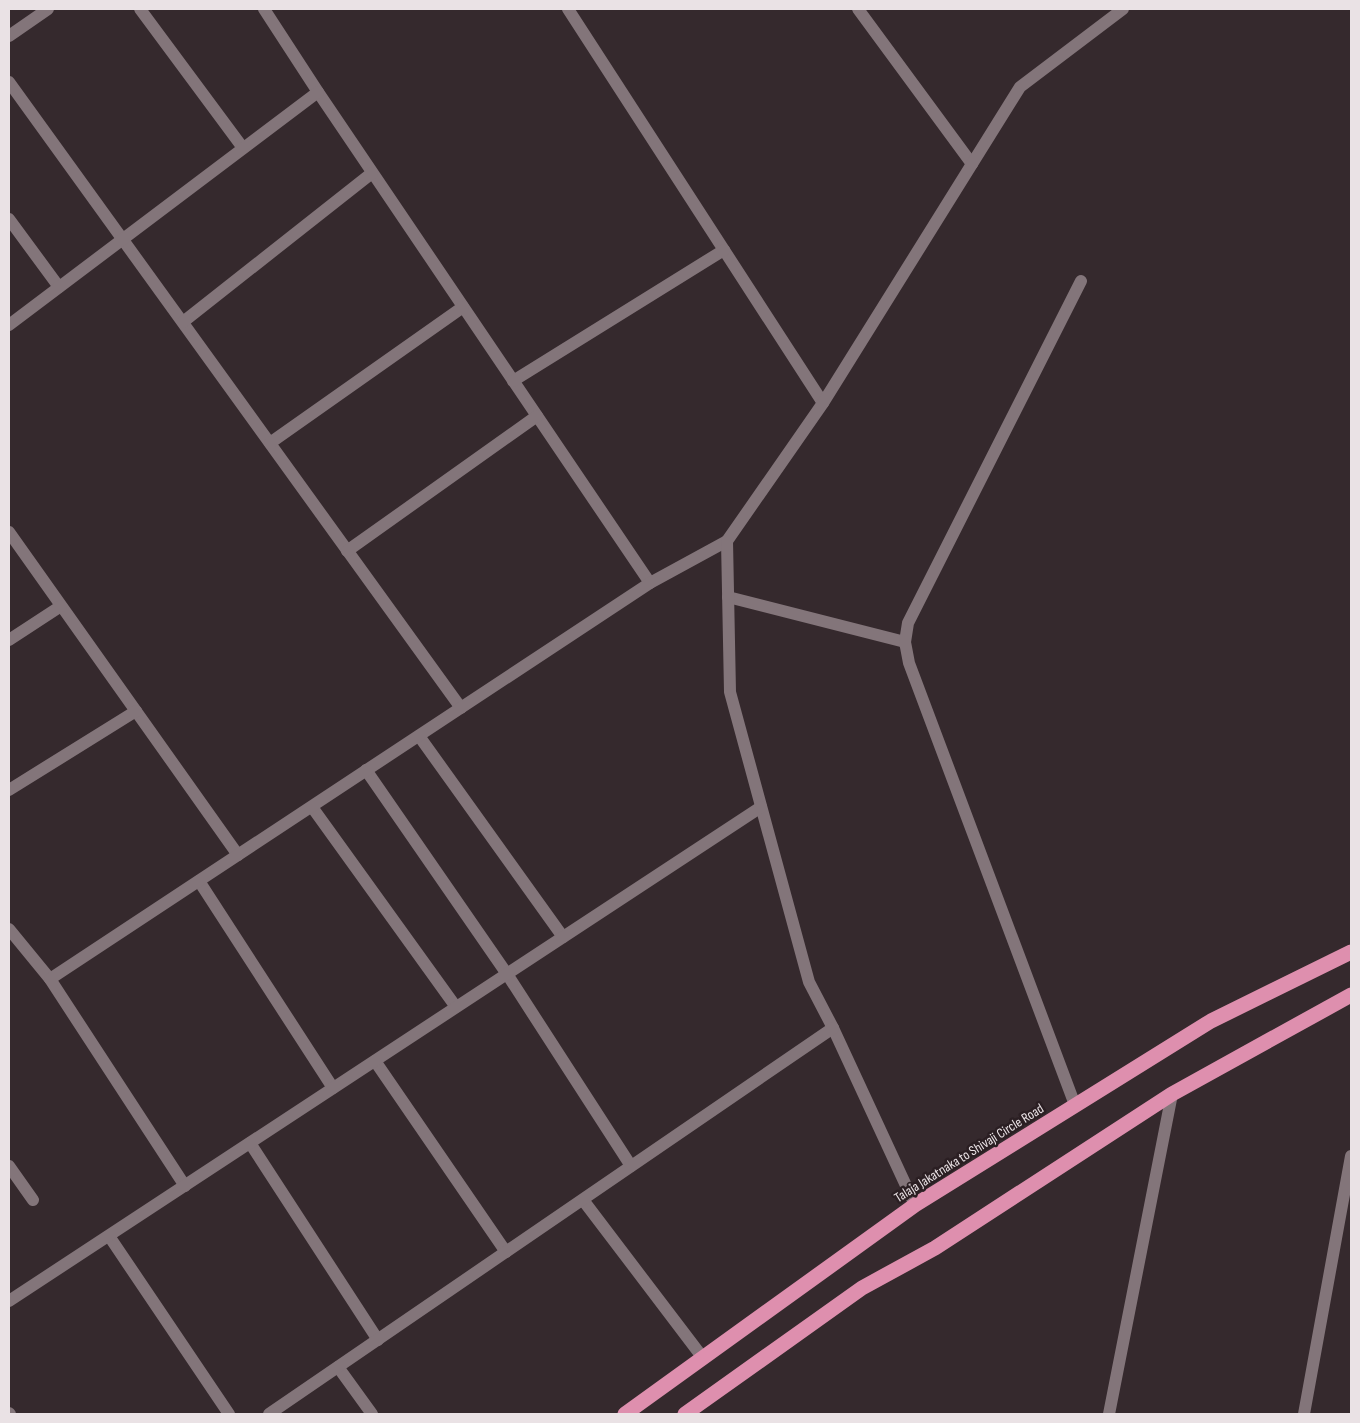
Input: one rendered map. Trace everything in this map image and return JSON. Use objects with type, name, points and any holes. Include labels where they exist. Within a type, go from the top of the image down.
[{"type":"highway","name":"Talaja Jakatnaka to Shivaji Circle Road","points":[[625,1414],[915,1205],[1211,1021],[1351,952]]},
{"type":"highway","points":[[685,1414],[862,1288],[935,1248],[1172,1094],[1351,995]]},
{"type":"street","points":[[9,36],[48,9]]},
{"type":"street","points":[[140,9],[243,148]]},
{"type":"street","points":[[264,9],[372,173],[650,583]]},
{"type":"street","points":[[568,9],[823,403]]},
{"type":"street","points":[[858,9],[972,164]]},
{"type":"street","points":[[50,979],[650,583],[727,541],[823,403],[1020,87],[1123,9]]},
{"type":"street","points":[[9,82],[460,708]]},
{"type":"street","points":[[9,325],[318,92]]},
{"type":"street","points":[[183,322],[372,173]]},
{"type":"street","points":[[9,219],[59,287]]},
{"type":"street","points":[[513,381],[724,250]]},
{"type":"street","points":[[1075,1106],[909,663],[905,642],[908,623],[1081,280]]},
{"type":"street","points":[[270,443],[463,307]]},
{"type":"street","points":[[347,551],[537,416]]},
{"type":"street","points":[[9,532],[238,855]]},
{"type":"street","points":[[727,541],[730,692],[809,982],[833,1028],[915,1205]]},
{"type":"street","points":[[728,597],[905,642]]},
{"type":"street","points":[[9,640],[61,606]]},
{"type":"street","points":[[9,790],[136,711]]},
{"type":"street","points":[[419,736],[563,937]]},
{"type":"street","points":[[366,770],[508,974],[632,1166]]},
{"type":"street","points":[[312,806],[456,1007]]},
{"type":"street","points":[[9,1301],[761,807]]},
{"type":"street","points":[[200,881],[333,1088]]},
{"type":"street","points":[[9,929],[50,979],[185,1186]]},
{"type":"street","points":[[269,1414],[833,1028]]},
{"type":"street","points":[[375,1061],[506,1252]]},
{"type":"street","points":[[1109,1414],[1172,1094]]},
{"type":"street","points":[[250,1143],[378,1340]]},
{"type":"street","points":[[1304,1414],[1351,1156]]},
{"type":"street","points":[[9,1166],[33,1200]]},
{"type":"street","points":[[583,1200],[703,1358]]},
{"type":"street","points":[[108,1236],[229,1414]]},
{"type":"street","points":[[338,1367],[372,1414]]}]
